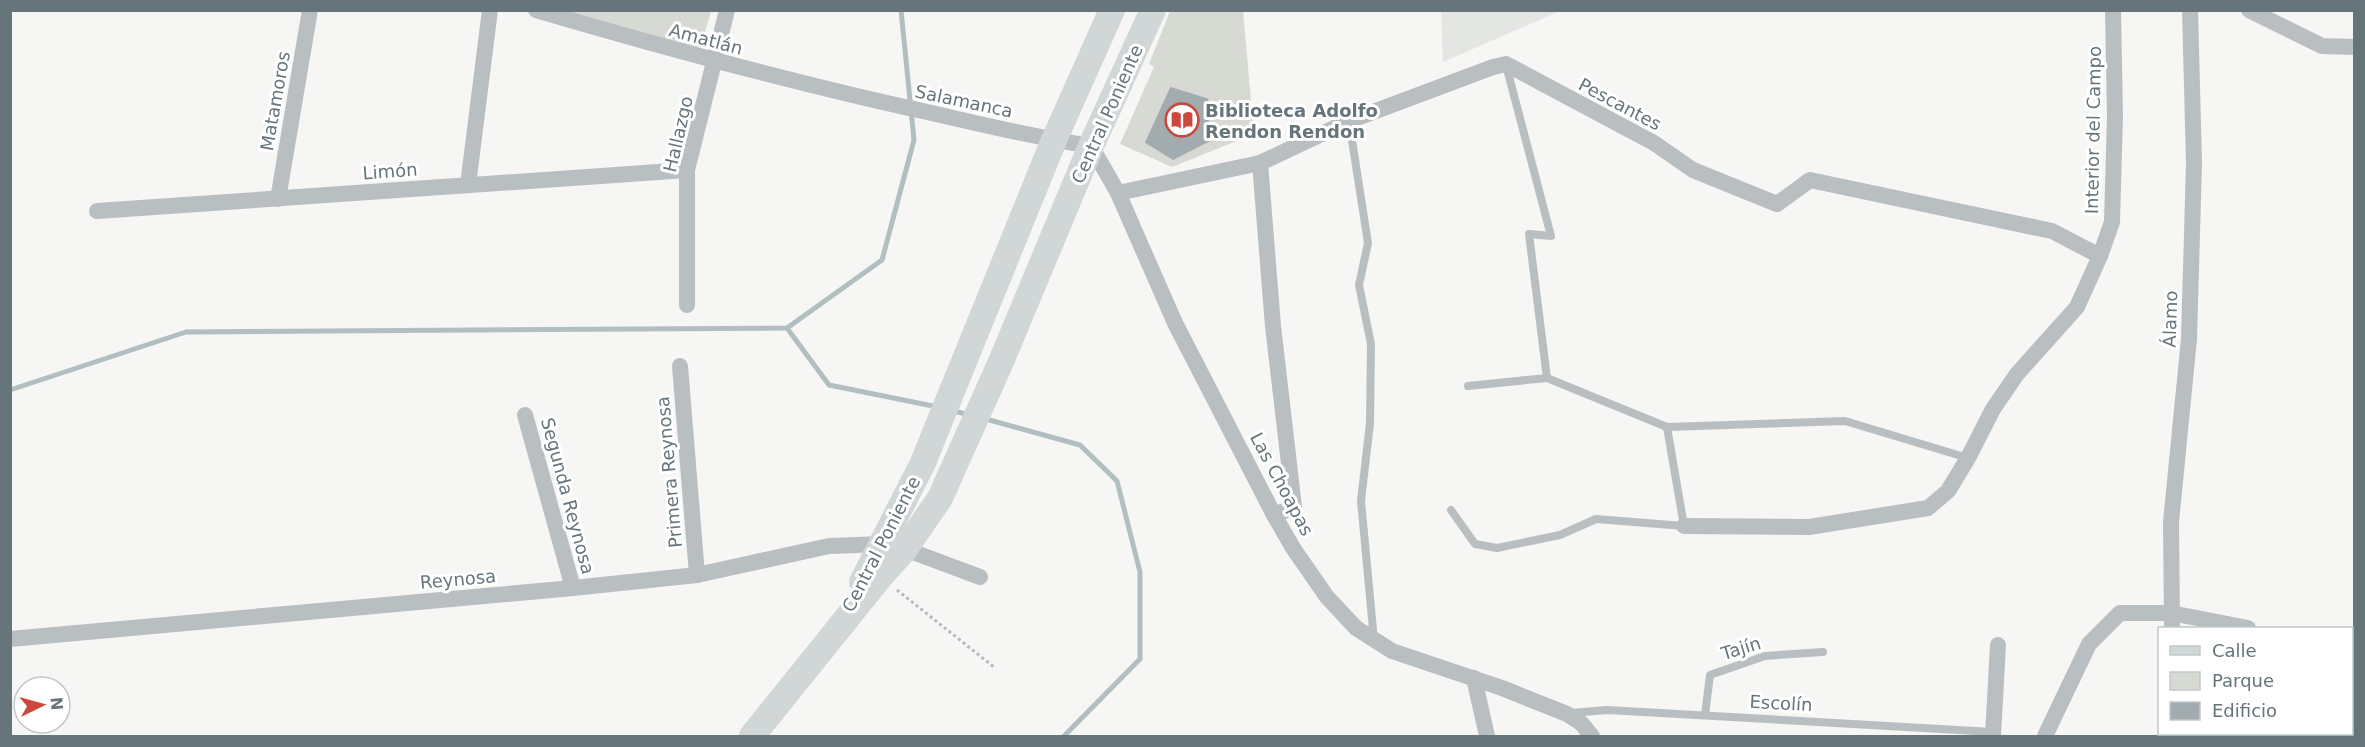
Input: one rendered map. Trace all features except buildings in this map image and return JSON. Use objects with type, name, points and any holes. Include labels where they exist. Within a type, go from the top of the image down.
[{"type":"main road","name":"Central Poniente","points":[[837,630],[880,577],[894,546],[922,465],[1054,140],[1112,10]]},
{"type":"main road","name":"Central Poniente","points":[[837,630],[894,546],[922,527],[952,474],[1091,146],[1153,10]]},
{"type":"main road","points":[[752,736],[837,630]]},
{"type":"street","name":"Matamoros","points":[[278,199],[310,10]]},
{"type":"street","points":[[468,185],[490,10]]},
{"type":"street","name":"Amatlán","points":[[536,10],[715,62],[867,100]]},
{"type":"street","name":"Hallazgo","points":[[687,305],[687,170],[727,10]]},
{"type":"street","name":"Interior del Campo","points":[[1684,526],[1809,527],[1928,508],[1947,491],[1968,458],[1993,409],[2017,374],[2077,307],[2100,256],[2112,222],[2115,116],[2113,10]]},
{"type":"street","name":"Álamo","points":[[2171,621],[2171,522],[2189,339],[2194,163],[2190,10]]},
{"type":"street","points":[[2249,10],[2322,46],[2355,47]]},
{"type":"street","points":[[1118,193],[1260,162],[1348,121],[1506,64]]},
{"type":"street","name":"Pescantes","points":[[1506,64],[1653,143],[1693,170],[1777,204],[1810,180],[2052,231],[2100,256]]},
{"type":"street","name":"Salamanca","points":[[867,100],[1054,140]]},
{"type":"street","points":[[1054,140],[1091,146]]},
{"type":"street","name":"Las Choapas","points":[[1091,146],[1118,193],[1175,323],[1274,515],[1326,597],[1356,628],[1392,651],[1474,678],[1567,714],[1581,723],[1592,736]]},
{"type":"street","points":[[1260,162],[1273,326],[1294,507],[1274,515]]},
{"type":"street","name":"Limón","points":[[97,211],[687,170]]},
{"type":"street","name":"Primera Reynosa","points":[[680,366],[697,575]]},
{"type":"street","name":"Segunda Reynosa","points":[[525,415],[573,588]]},
{"type":"street","name":"Reynosa","points":[[10,639],[697,575],[829,546],[894,546]]},
{"type":"street","points":[[894,546],[980,577]]},
{"type":"street","points":[[2045,736],[2089,644],[2120,613],[2171,621],[2237,627]]},
{"type":"street","points":[[1993,734],[1998,645]]},
{"type":"street","points":[[1474,678],[1487,736]]},
{"type":"lane","points":[[1506,64],[1551,236],[1529,234],[1547,378]]},
{"type":"lane","points":[[1348,121],[1368,243],[1359,285],[1371,344],[1370,423],[1361,501],[1374,640]]},
{"type":"lane","points":[[1468,386],[1547,378],[1667,427],[1845,421],[1968,458]]},
{"type":"lane","points":[[1667,427],[1684,526]]},
{"type":"lane","name":"Interior del Campo","points":[[1451,510],[1475,544],[1497,548],[1560,535],[1596,519],[1684,526]]},
{"type":"lane","name":"Tajín","points":[[1705,715],[1710,675],[1765,656],[1822,652]]},
{"type":"lane","name":"Escolín","points":[[1567,714],[1607,710],[1993,734]]},
{"type":"path","points":[[880,577],[994,667]]},
{"type":"shaded area","points":[[1441,10],[1560,11],[1443,62]]},
{"type":"green space","points":[[563,11],[711,11],[699,54]]},
{"type":"green space","points":[[1170,11],[1243,11],[1254,134],[1172,167],[1120,144],[1154,67],[1149,64]]},
{"type":"waterway","points":[[10,390],[186,332],[787,328],[882,260],[914,140],[901,10]]},
{"type":"waterway","points":[[787,328],[829,385],[938,407]]},
{"type":"waterway","points":[[950,410],[970,415]]},
{"type":"waterway","points":[[982,418],[1080,445],[1117,481],[1140,572],[1140,659],[1064,736]]},
{"type":"place","name":"Biblioteca Adolfo Rendon Rendon","points":[[1182,120]]}]
